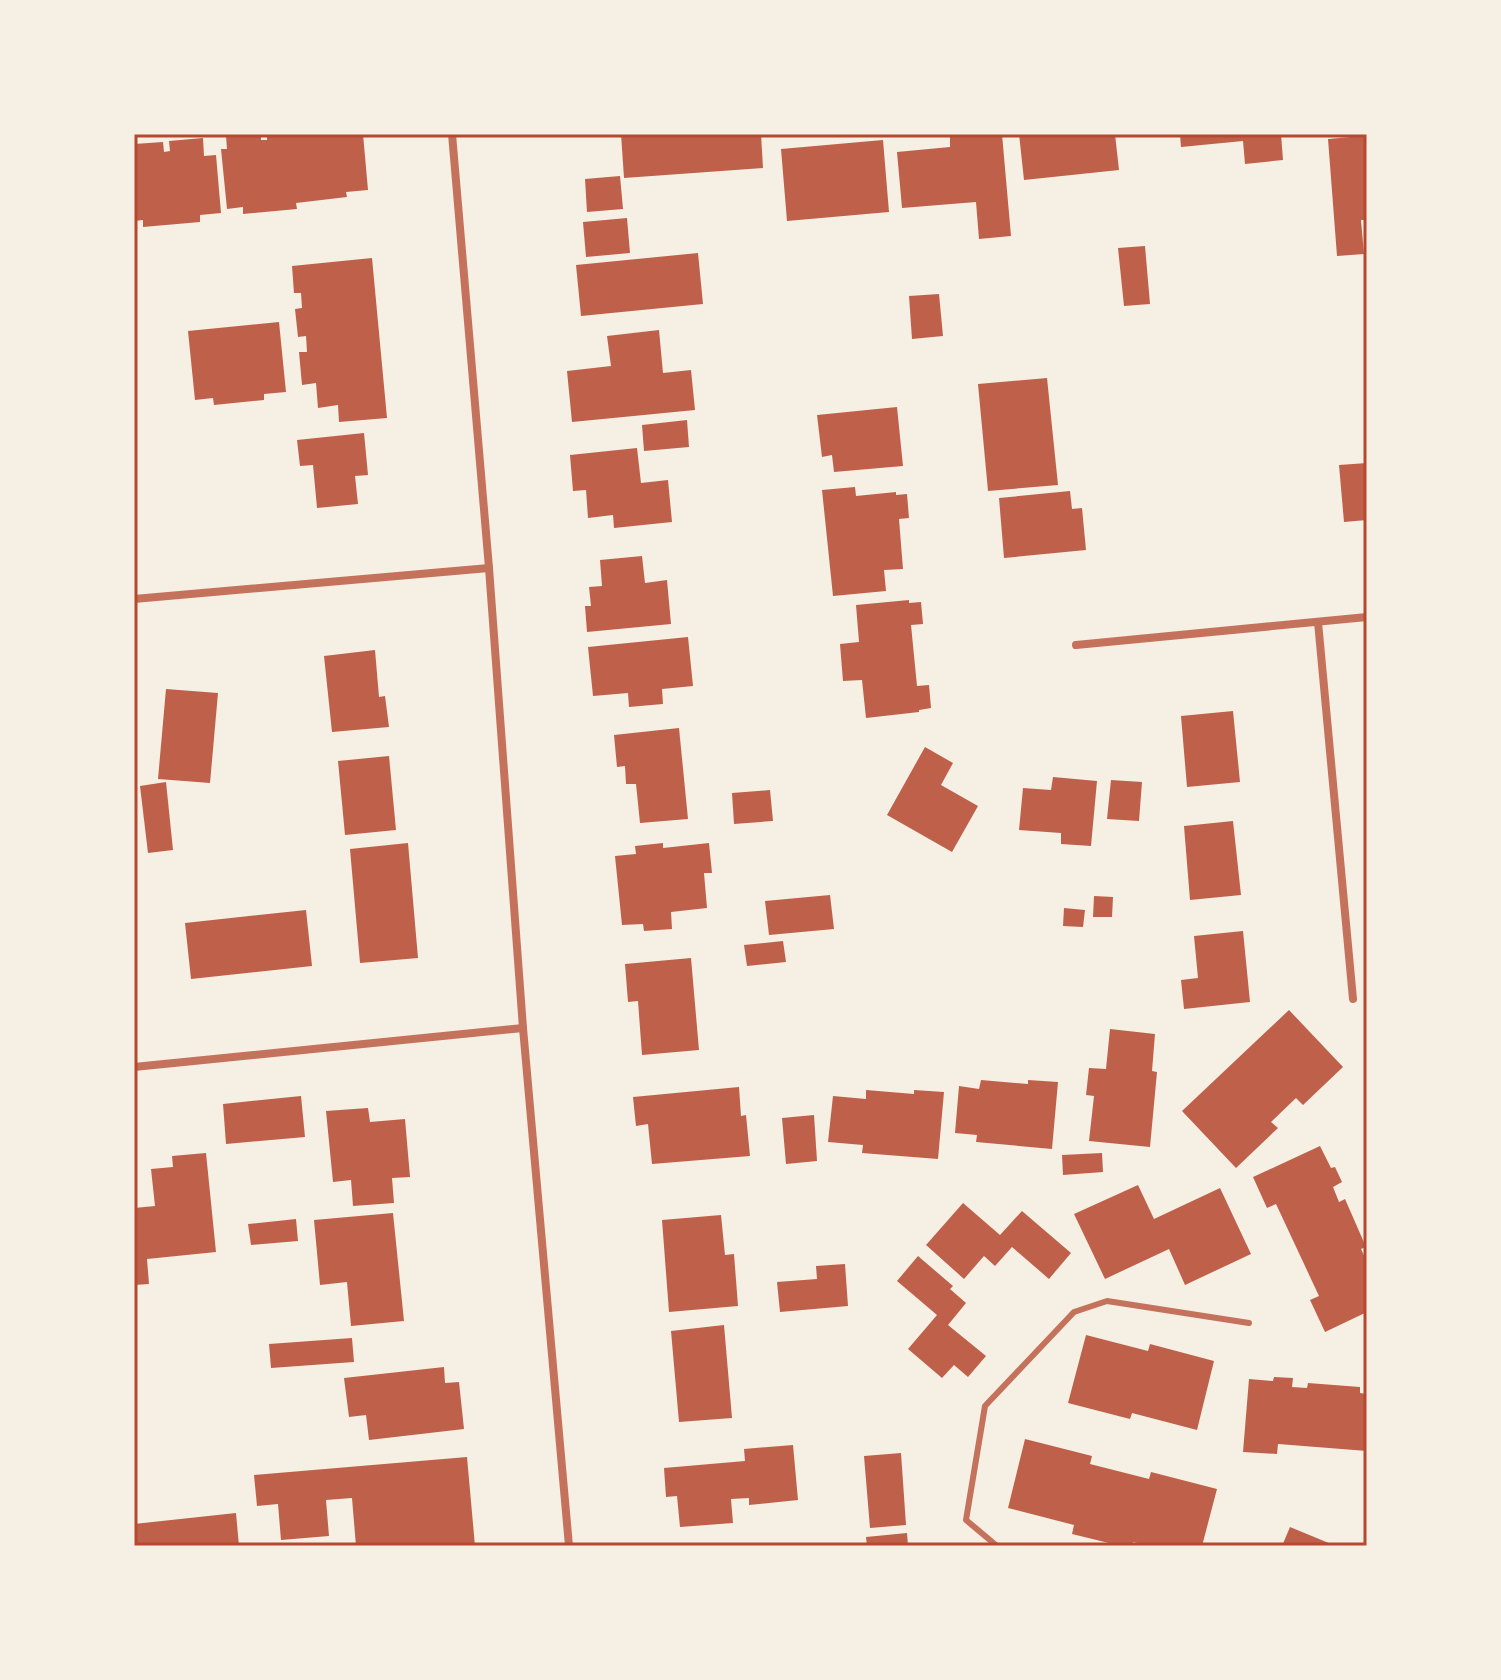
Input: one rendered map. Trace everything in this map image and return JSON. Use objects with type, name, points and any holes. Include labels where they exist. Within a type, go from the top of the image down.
[{"type":"street","points":[[452,134],[489,568],[523,1028],[569,1546]]},
{"type":"street","points":[[134,599],[489,568]]},
{"type":"street","points":[[1076,645],[1367,617]]},
{"type":"street","points":[[1318,622],[1353,999]]},
{"type":"street","points":[[134,1067],[523,1028]]},
{"type":"lane","points":[[997,1546],[966,1520],[985,1406],[1074,1312],[1107,1301],[1249,1323]]},
{"type":"building","points":[[261,134],[261,140],[267,140],[267,134],[363,134],[368,190],[346,192],[347,197],[296,203],[297,209],[243,214],[243,207],[227,209],[221,149],[227,149],[226,136]]},
{"type":"building","points":[[621,134],[761,134],[763,168],[624,178]]},
{"type":"building","points":[[950,134],[1002,134],[1011,236],[979,239],[976,202],[902,208],[897,152],[950,147]]},
{"type":"building","points":[[1019,134],[1115,134],[1119,170],[1024,180]]},
{"type":"building","points":[[1180,134],[1281,134],[1283,160],[1245,164],[1243,141],[1181,147]]},
{"type":"building","points":[[1350,134],[1367,134],[1367,220],[1361,220],[1364,254],[1337,256],[1328,139],[1351,137]]},
{"type":"building","points":[[203,138],[204,156],[216,155],[221,213],[200,215],[200,222],[143,227],[143,220],[134,221],[134,144],[163,142],[164,152],[170,151],[169,141]]},
{"type":"building","points":[[883,140],[889,212],[787,221],[781,149]]},
{"type":"building","points":[[620,176],[623,209],[587,212],[585,179]]},
{"type":"building","points":[[627,218],[630,253],[586,257],[583,222]]},
{"type":"building","points":[[1145,246],[1150,304],[1124,306],[1118,248]]},
{"type":"building","points":[[698,253],[703,304],[581,316],[576,265]]},
{"type":"building","points":[[372,258],[387,418],[339,422],[338,405],[318,408],[316,383],[302,385],[299,352],[307,352],[306,336],[298,337],[295,309],[302,308],[301,293],[294,293],[292,266]]},
{"type":"building","points":[[939,294],[943,336],[912,339],[909,296]]},
{"type":"building","points":[[279,322],[286,392],[264,394],[264,400],[214,405],[213,398],[195,400],[188,331]]},
{"type":"building","points":[[659,330],[663,373],[691,370],[695,410],[572,422],[567,371],[611,366],[607,336]]},
{"type":"building","points":[[1047,378],[1058,485],[988,491],[978,384]]},
{"type":"building","points":[[897,407],[903,466],[834,472],[832,455],[822,457],[817,415]]},
{"type":"building","points":[[687,420],[689,447],[644,451],[642,425]]},
{"type":"building","points":[[364,433],[368,475],[355,476],[358,504],[317,508],[313,465],[300,466],[297,440]]},
{"type":"building","points":[[637,448],[641,483],[668,480],[672,522],[614,528],[613,515],[588,518],[586,490],[573,491],[570,455]]},
{"type":"building","points":[[1367,463],[1367,520],[1344,522],[1339,465]]},
{"type":"building","points":[[855,487],[856,496],[896,492],[896,495],[907,494],[909,518],[899,519],[903,569],[884,570],[886,591],[833,596],[822,490]]},
{"type":"building","points":[[1070,491],[1072,509],[1082,508],[1086,550],[1004,558],[999,498]]},
{"type":"building","points":[[642,556],[645,583],[667,580],[671,624],[587,632],[585,606],[591,606],[589,587],[602,586],[600,560]]},
{"type":"building","points":[[909,600],[909,603],[921,602],[923,624],[911,625],[917,686],[929,685],[931,708],[866,718],[862,680],[843,681],[840,644],[859,642],[856,605]]},
{"type":"building","points":[[688,637],[693,686],[662,689],[663,704],[629,707],[628,693],[593,696],[588,647]]},
{"type":"building","points":[[375,650],[379,697],[385,696],[389,727],[332,732],[324,656]]},
{"type":"building","points":[[166,689],[218,693],[210,783],[158,779]]},
{"type":"building","points":[[1233,711],[1240,782],[1187,787],[1181,716]]},
{"type":"building","points":[[679,728],[688,819],[640,823],[636,784],[626,784],[625,766],[617,767],[614,735]]},
{"type":"building","points":[[925,747],[953,763],[941,785],[978,806],[952,852],[887,815]]},
{"type":"building","points":[[389,756],[396,830],[345,835],[338,761]]},
{"type":"building","points":[[1053,777],[1097,781],[1091,846],[1061,844],[1061,833],[1019,830],[1023,788],[1051,790]]},
{"type":"building","points":[[1111,780],[1142,782],[1139,821],[1107,819]]},
{"type":"building","points":[[166,782],[173,850],[148,853],[140,786]]},
{"type":"building","points":[[770,790],[773,821],[734,824],[732,793]]},
{"type":"building","points":[[1233,821],[1241,895],[1190,900],[1184,826]]},
{"type":"building","points":[[408,843],[418,958],[360,963],[350,849]]},
{"type":"building","points":[[663,843],[663,848],[709,843],[712,873],[704,873],[707,908],[671,912],[672,929],[644,931],[643,924],[622,925],[615,856],[636,854],[635,846]]},
{"type":"building","points":[[830,895],[834,929],[769,935],[765,901]]},
{"type":"building","points":[[1094,896],[1113,897],[1112,917],[1093,917]]},
{"type":"building","points":[[1064,908],[1085,910],[1083,927],[1063,926]]},
{"type":"building","points":[[306,910],[312,966],[191,979],[185,923]]},
{"type":"building","points":[[1243,931],[1250,1002],[1184,1009],[1181,980],[1198,978],[1194,936]]},
{"type":"building","points":[[783,941],[786,962],[747,966],[744,945]]},
{"type":"building","points":[[691,958],[699,1050],[642,1055],[638,1001],[628,1002],[625,964]]},
{"type":"building","points":[[1289,1010],[1343,1067],[1303,1105],[1296,1098],[1271,1122],[1278,1128],[1236,1168],[1182,1111]]},
{"type":"building","points":[[1110,1029],[1155,1034],[1152,1071],[1157,1072],[1150,1147],[1089,1141],[1094,1096],[1086,1095],[1089,1068],[1106,1069]]},
{"type":"building","points":[[981,1080],[1028,1084],[1028,1080],[1058,1082],[1052,1149],[976,1142],[977,1135],[955,1133],[959,1086],[979,1089]]},
{"type":"building","points":[[739,1087],[741,1116],[746,1115],[750,1156],[652,1164],[648,1124],[636,1126],[633,1097]]},
{"type":"building","points":[[866,1090],[914,1094],[914,1090],[944,1092],[938,1159],[862,1153],[863,1145],[828,1142],[833,1096],[866,1099]]},
{"type":"building","points":[[301,1096],[305,1137],[226,1144],[223,1104]]},
{"type":"building","points":[[368,1108],[370,1122],[405,1119],[410,1177],[392,1178],[394,1203],[353,1206],[351,1180],[333,1182],[326,1111]]},
{"type":"building","points":[[814,1115],[817,1161],[786,1164],[782,1118]]},
{"type":"building","points":[[1320,1146],[1342,1182],[1333,1187],[1339,1202],[1345,1199],[1366,1247],[1361,1249],[1367,1262],[1367,1312],[1325,1332],[1310,1300],[1319,1296],[1276,1204],[1267,1208],[1253,1177]]},
{"type":"building","points":[[206,1153],[216,1252],[147,1259],[149,1284],[134,1285],[134,1208],[155,1206],[151,1169],[173,1167],[172,1156]]},
{"type":"building","points":[[1102,1153],[1103,1172],[1063,1175],[1062,1155]]},
{"type":"building","points":[[1138,1185],[1154,1219],[1220,1188],[1251,1254],[1185,1285],[1169,1249],[1105,1279],[1074,1214]]},
{"type":"building","points":[[963,1203],[1000,1235],[1022,1211],[1071,1253],[1049,1279],[1012,1247],[995,1266],[984,1256],[964,1279],[926,1245]]},
{"type":"building","points":[[393,1213],[404,1321],[351,1326],[347,1282],[320,1285],[314,1220]]},
{"type":"building","points":[[721,1215],[725,1255],[734,1254],[738,1306],[669,1312],[662,1220]]},
{"type":"building","points":[[296,1219],[298,1241],[251,1245],[248,1224]]},
{"type":"building","points":[[918,1256],[953,1286],[950,1289],[966,1303],[948,1325],[986,1356],[968,1377],[954,1365],[942,1378],[908,1349],[937,1315],[897,1281]]},
{"type":"building","points":[[845,1264],[848,1306],[780,1312],[777,1282],[817,1279],[816,1266]]},
{"type":"building","points":[[724,1325],[732,1418],[679,1422],[671,1331]]},
{"type":"building","points":[[1086,1335],[1148,1351],[1150,1344],[1214,1361],[1197,1430],[1132,1413],[1130,1419],[1068,1403]]},
{"type":"building","points":[[352,1338],[354,1362],[271,1368],[269,1344]]},
{"type":"building","points":[[444,1367],[445,1383],[459,1382],[464,1429],[369,1440],[366,1415],[349,1417],[344,1378]]},
{"type":"building","points":[[1274,1377],[1293,1378],[1292,1387],[1307,1388],[1308,1383],[1360,1387],[1360,1393],[1367,1394],[1367,1451],[1278,1444],[1277,1454],[1243,1452],[1249,1379],[1273,1381]]},
{"type":"building","points":[[1025,1439],[1092,1456],[1090,1464],[1149,1479],[1151,1472],[1217,1489],[1202,1546],[1150,1546],[1133,1542],[1132,1546],[1121,1546],[1072,1534],[1074,1525],[1008,1508]]},
{"type":"building","points":[[793,1445],[798,1500],[749,1505],[749,1498],[731,1499],[733,1523],[680,1527],[677,1496],[666,1497],[664,1468],[745,1461],[744,1449]]},
{"type":"building","points":[[901,1453],[906,1525],[870,1528],[864,1456]]},
{"type":"building","points":[[467,1457],[475,1546],[356,1546],[352,1498],[326,1500],[329,1536],[281,1540],[278,1504],[257,1506],[254,1475]]},
{"type":"building","points":[[236,1513],[239,1546],[134,1546],[134,1524]]},
{"type":"building","points":[[1290,1527],[1336,1546],[1282,1546]]},
{"type":"building","points":[[907,1533],[908,1546],[867,1546],[866,1537]]}]
